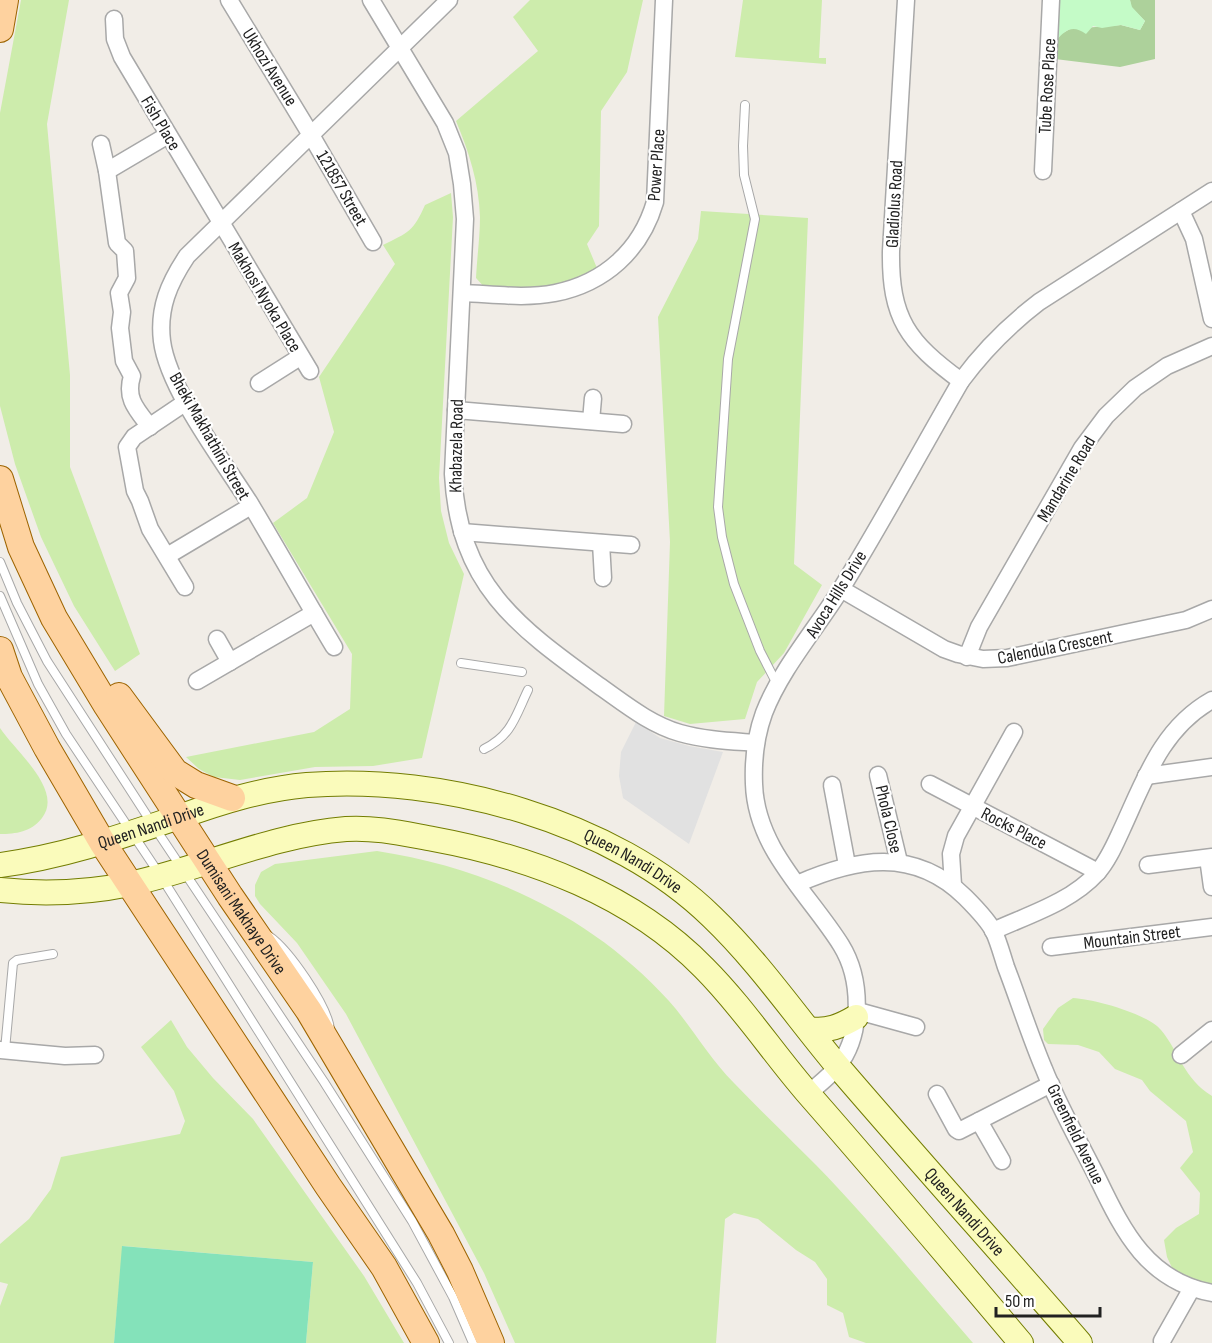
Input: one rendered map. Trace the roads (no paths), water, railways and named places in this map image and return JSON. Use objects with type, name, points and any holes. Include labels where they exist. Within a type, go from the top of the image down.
[{"type":"main road","points":[[0,29],[5,0]]},
{"type":"main road","name":"Dumisani Makhaye Drive","points":[[0,479],[21,547],[54,618],[107,706],[208,862],[309,1011],[441,1234],[460,1271],[491,1343]]},
{"type":"main road","points":[[73,649],[102,674],[175,772],[210,791],[232,798]]},
{"type":"main road","points":[[0,650],[9,677],[102,842],[384,1267],[426,1343]]},
{"type":"main road","name":"Queen Nandi Drive","points":[[0,865],[63,854],[232,798],[306,785],[366,784],[476,798],[569,826],[606,843],[652,870],[710,914],[742,947],[838,1066],[1080,1343]]},
{"type":"main road","points":[[0,890],[38,894],[70,893],[130,884],[264,844],[306,834],[349,829],[383,831],[457,844],[511,857],[571,879],[637,915],[703,966],[745,1014],[808,1094],[878,1173],[1021,1343]]},
{"type":"main road","points":[[809,1029],[829,1029],[857,1014]]},
{"type":"street","name":"Ukhozi Avenue","points":[[229,0],[311,135]]},
{"type":"street","name":"Khabazela Road","points":[[371,0],[445,123],[457,153],[465,219],[453,474],[455,499],[462,532],[479,573],[498,603],[550,651],[657,724],[702,738],[756,743]]},
{"type":"street","name":"Bheki Makhathini Street","points":[[334,647],[251,506],[186,402],[172,374],[165,356],[161,320],[164,298],[172,278],[187,256],[449,0]]},
{"type":"street","name":"Power Place","points":[[462,293],[537,295],[555,293],[577,287],[600,275],[619,262],[633,248],[644,232],[655,202],[664,0]]},
{"type":"street","name":"Gladiolus Road","points":[[906,0],[891,251],[892,295],[905,326],[919,345],[934,361],[961,381]]},
{"type":"street","name":"Tube Rose Place","points":[[1043,171],[1051,0]]},
{"type":"street","name":"Fish Place","points":[[114,19],[115,39],[122,57],[221,222]]},
{"type":"street","points":[[107,171],[168,135]]},
{"type":"street","name":"121857 Street","points":[[311,135],[373,242]]},
{"type":"street","points":[[101,144],[117,243],[125,251],[127,278],[119,293],[124,361],[132,376],[128,388],[134,406],[150,427]]},
{"type":"street","name":"Avoca Hills Drive","points":[[808,1094],[838,1066],[851,1039],[857,1014],[854,979],[843,947],[772,848],[759,816],[754,786],[756,743],[764,713],[778,686],[841,589],[961,381],[981,354],[1024,314],[1212,191]]},
{"type":"street","points":[[1181,211],[1194,239],[1212,319]]},
{"type":"street","name":"Makhosi Nyoka Place","points":[[221,222],[305,364],[259,383]]},
{"type":"street","name":"Mandarine Road","points":[[967,657],[979,627],[1082,448],[1106,416],[1136,388],[1167,366],[1212,346]]},
{"type":"street","points":[[591,421],[593,398]]},
{"type":"street","points":[[185,587],[150,529],[135,491],[127,447],[134,437],[186,402]]},
{"type":"street","points":[[456,410],[623,424]]},
{"type":"street","points":[[167,556],[251,506]]},
{"type":"street","points":[[462,532],[631,545]]},
{"type":"street","points":[[601,543],[603,578]]},
{"type":"street","name":"Calendula Crescent","points":[[841,589],[944,649],[967,657],[983,659],[1007,658],[1186,620],[1212,609]]},
{"type":"street","points":[[197,681],[314,613]]},
{"type":"street","points":[[217,639],[230,662]]},
{"type":"street","points":[[993,930],[1070,895],[1098,872],[1111,852],[1146,776],[1168,737],[1188,715],[1212,700]]},
{"type":"street","points":[[952,885],[950,861],[953,845],[1014,732]]},
{"type":"street","points":[[1146,776],[1212,767]]},
{"type":"street","name":"Phola Close","points":[[878,775],[899,862]]},
{"type":"street","name":"Rocks Place","points":[[930,784],[1098,872]]},
{"type":"street","points":[[832,785],[847,865]]},
{"type":"street","points":[[1148,865],[1210,857],[1212,887]]},
{"type":"street","name":"Greenfield Avenue","points":[[797,884],[847,865],[879,861],[899,862],[934,874],[952,885],[974,906],[993,930],[1044,1071],[1114,1212],[1138,1249],[1154,1266],[1169,1278],[1192,1288],[1212,1293]]},
{"type":"street","name":"Mountain Street","points":[[1051,947],[1212,927]]},
{"type":"street","points":[[857,1014],[916,1027]]},
{"type":"street","points":[[1180,1055],[1212,1030]]},
{"type":"street","points":[[2,1050],[65,1056],[95,1055]]},
{"type":"street","points":[[937,1094],[957,1130],[961,1131],[1051,1084]]},
{"type":"street","points":[[979,1121],[1002,1161]]},
{"type":"street","points":[[1162,1341],[1192,1288]]},
{"type":"lane","points":[[745,105],[744,175],[755,219],[728,359],[718,507],[722,537],[734,584],[760,651],[778,686]]},
{"type":"lane","points":[[0,562],[17,603],[47,661],[142,829],[324,1082],[412,1221],[453,1298],[473,1343]]},
{"type":"lane","points":[[0,597],[38,684],[66,734],[142,829],[171,872],[417,1283],[449,1343]]},
{"type":"lane","points":[[461,663],[522,672]]},
{"type":"lane","points":[[484,749],[497,743],[507,734],[528,690]]},
{"type":"lane","points":[[2,1050],[13,963],[17,960],[53,954]]}]
